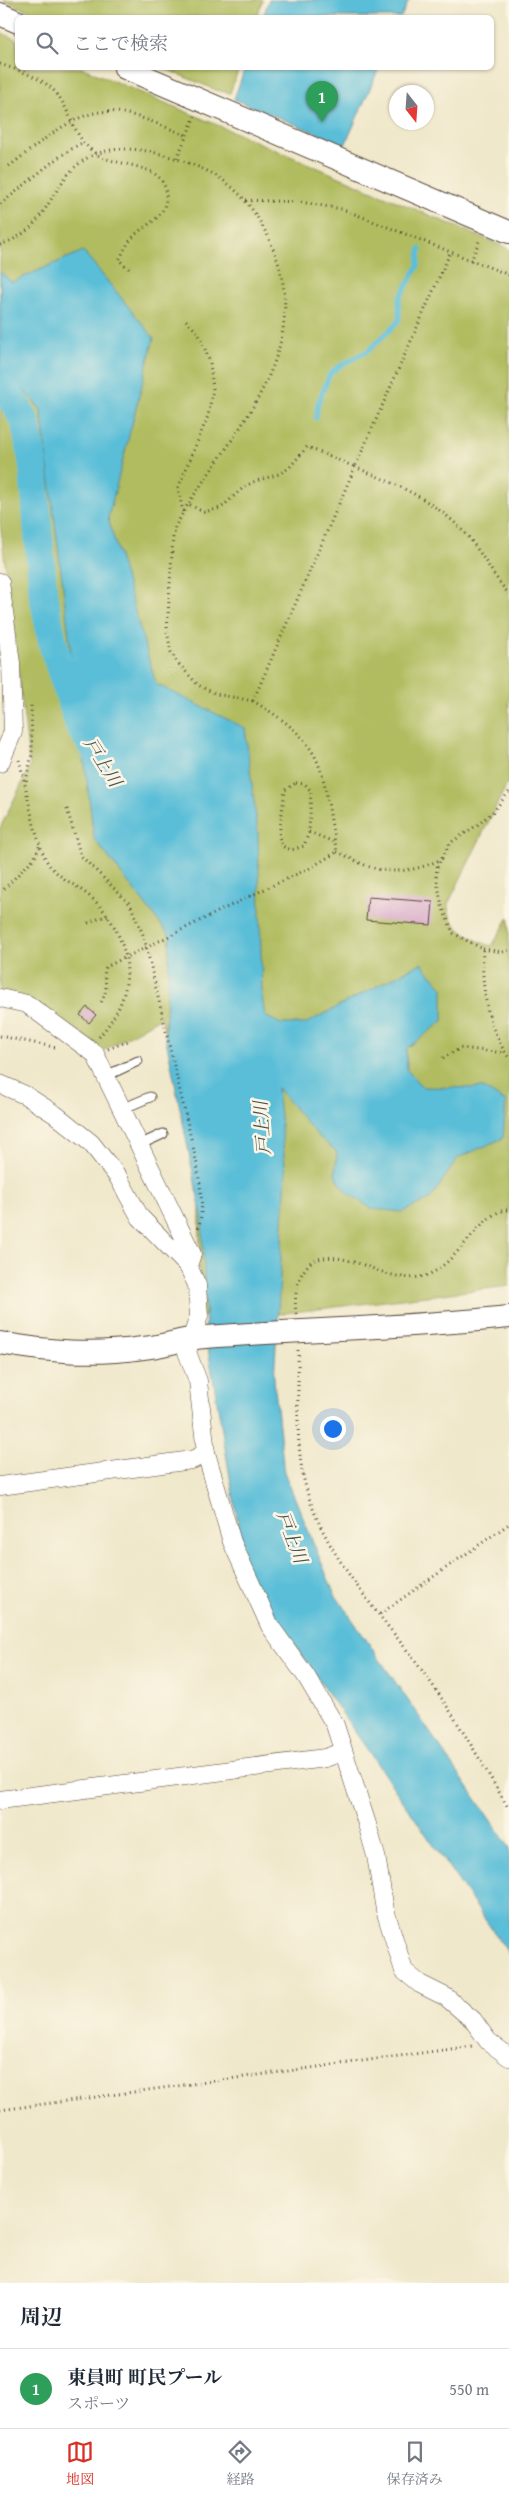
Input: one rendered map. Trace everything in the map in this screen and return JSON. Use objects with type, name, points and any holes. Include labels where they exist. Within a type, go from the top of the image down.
[{"type":"street","points":[[0,14],[15,21]]},
{"type":"street","points":[[130,70],[509,232]]},
{"type":"street","points":[[0,582],[11,663],[13,732],[0,763]]},
{"type":"street","points":[[0,998],[27,1004],[75,1038],[95,1054],[106,1076],[190,1260],[197,1285],[198,1338],[187,1352],[198,1381],[206,1453],[232,1542],[270,1626],[306,1676],[334,1725],[367,1824],[376,1856],[385,1910],[404,1971],[420,1984],[446,1997],[473,2020],[488,2041],[509,2057]]},
{"type":"street","points":[[0,1084],[25,1095],[56,1115],[91,1143],[118,1178],[140,1216],[190,1260]]},
{"type":"street","points":[[0,1343],[51,1352],[89,1354],[144,1348],[198,1338],[445,1324],[509,1317]]},
{"type":"street","points":[[0,1486],[192,1460],[206,1453]]},
{"type":"street","points":[[0,1800],[325,1758],[342,1752]]},
{"type":"lane","points":[[106,1076],[138,1061]]},
{"type":"lane","points":[[122,1110],[150,1097]]},
{"type":"lane","points":[[139,1145],[163,1134]]},
{"type":"path","points":[[0,64],[42,81],[52,88],[59,97],[71,123],[84,142],[96,154],[109,160],[148,170],[156,175],[164,187],[166,197],[161,213],[134,236],[119,260],[129,269]]},
{"type":"path","points":[[9,166],[71,123],[93,114],[117,112],[186,135]]},
{"type":"path","points":[[177,158],[190,125]]},
{"type":"path","points":[[0,204],[39,171],[70,149],[84,142]]},
{"type":"path","points":[[0,246],[32,225],[69,172],[96,154],[127,150],[153,152],[177,158],[209,172],[228,184],[246,200],[259,218],[278,262],[286,290],[285,322],[275,363],[266,385],[175,527],[167,630],[171,652],[177,662],[198,685],[216,694],[253,701],[281,717],[305,740],[314,752],[325,778],[328,813],[337,852]]},
{"type":"path","points":[[246,200],[300,202],[342,209],[509,275]]},
{"type":"path","points":[[471,261],[478,246]]},
{"type":"path","points":[[253,701],[354,467],[450,253]]},
{"type":"path","points":[[183,512],[178,488],[208,416],[213,389],[210,362],[204,347],[198,334],[184,318]]},
{"type":"path","points":[[188,504],[204,512],[220,508],[244,487],[279,474],[289,468],[307,447],[408,489],[430,503],[461,529],[509,594]]},
{"type":"path","points":[[26,782],[32,754],[31,702]]},
{"type":"path","points":[[11,736],[26,782],[40,845],[45,857],[57,873],[88,895],[108,915],[119,935],[126,957]]},
{"type":"path","points":[[296,783],[305,784],[311,791],[309,832],[307,842],[302,848],[286,848],[280,841],[284,795],[288,787],[296,783]]},
{"type":"path","points":[[509,792],[492,812],[476,826],[450,843],[438,867],[436,876],[447,920],[454,933],[483,950],[502,952],[509,950]]},
{"type":"path","points":[[67,809],[81,856],[130,904],[144,937],[199,1178],[202,1217],[190,1260]]},
{"type":"path","points":[[309,832],[335,842]]},
{"type":"path","points":[[4,889],[35,857],[40,845]]},
{"type":"path","points":[[337,852],[371,868],[384,870],[425,866],[444,858]]},
{"type":"path","points":[[100,1004],[107,990],[104,972],[106,967],[310,868],[337,852]]},
{"type":"path","points":[[88,923],[108,915]]},
{"type":"path","points":[[483,950],[486,1005],[494,1031],[509,1058]]},
{"type":"path","points":[[103,1051],[131,1040]]},
{"type":"path","points":[[443,1058],[461,1048],[505,1053]]},
{"type":"path","points":[[509,1210],[504,1210],[491,1217],[451,1260],[424,1276],[399,1277],[334,1257],[312,1261],[300,1275],[294,1298],[293,1332],[303,1475],[320,1522],[336,1555],[429,1680],[509,1809]]},
{"type":"path","points":[[380,1614],[509,1524]]},
{"type":"path","points":[[0,2110],[468,2047],[488,2041]]},
{"type":"green space","points":[[3,0],[263,0],[257,15],[39,15]]},
{"type":"green space","points":[[0,32],[15,39],[15,70],[88,70],[509,249],[509,780],[448,904],[452,920],[462,932],[492,946],[509,917],[509,1286],[261,1316],[199,1316],[200,1185],[161,1017],[103,1051],[0,995],[0,828],[30,767],[0,522]]},
{"type":"green space","points":[[168,70],[238,70],[230,93],[216,90]]},
{"type":"water","points":[[269,0],[409,0],[402,15],[264,15]]},
{"type":"water","points":[[244,70],[378,70],[345,145],[234,99]]},
{"type":"water","points":[[83,251],[154,338],[108,518],[156,684],[245,728],[258,833],[262,995],[265,1016],[281,1024],[305,1024],[421,963],[443,988],[443,1021],[406,1049],[407,1070],[422,1087],[483,1088],[506,1102],[503,1138],[458,1158],[431,1198],[403,1212],[372,1209],[345,1191],[335,1174],[337,1152],[317,1135],[277,1088],[286,1173],[274,1380],[284,1472],[334,1593],[509,1847],[509,1954],[247,1576],[206,1337],[202,1217],[165,1034],[170,936],[94,839],[41,410],[0,363],[0,272],[12,282]]},
{"type":"building","points":[[368,897],[433,902],[431,925],[366,920]]},
{"type":"building","points":[[87,1007],[96,1015],[89,1023],[80,1015]]},
{"type":"waterway","points":[[316,418],[318,403],[330,374],[338,367],[369,350],[399,319],[399,299],[418,266],[420,249]]},
{"type":"waterway","name":"戸上川","points":[[0,379],[25,421],[33,463],[43,593],[54,649],[80,726],[101,759]]},
{"type":"place","name":"東員町 町民プール","points":[[322,122]]}]
